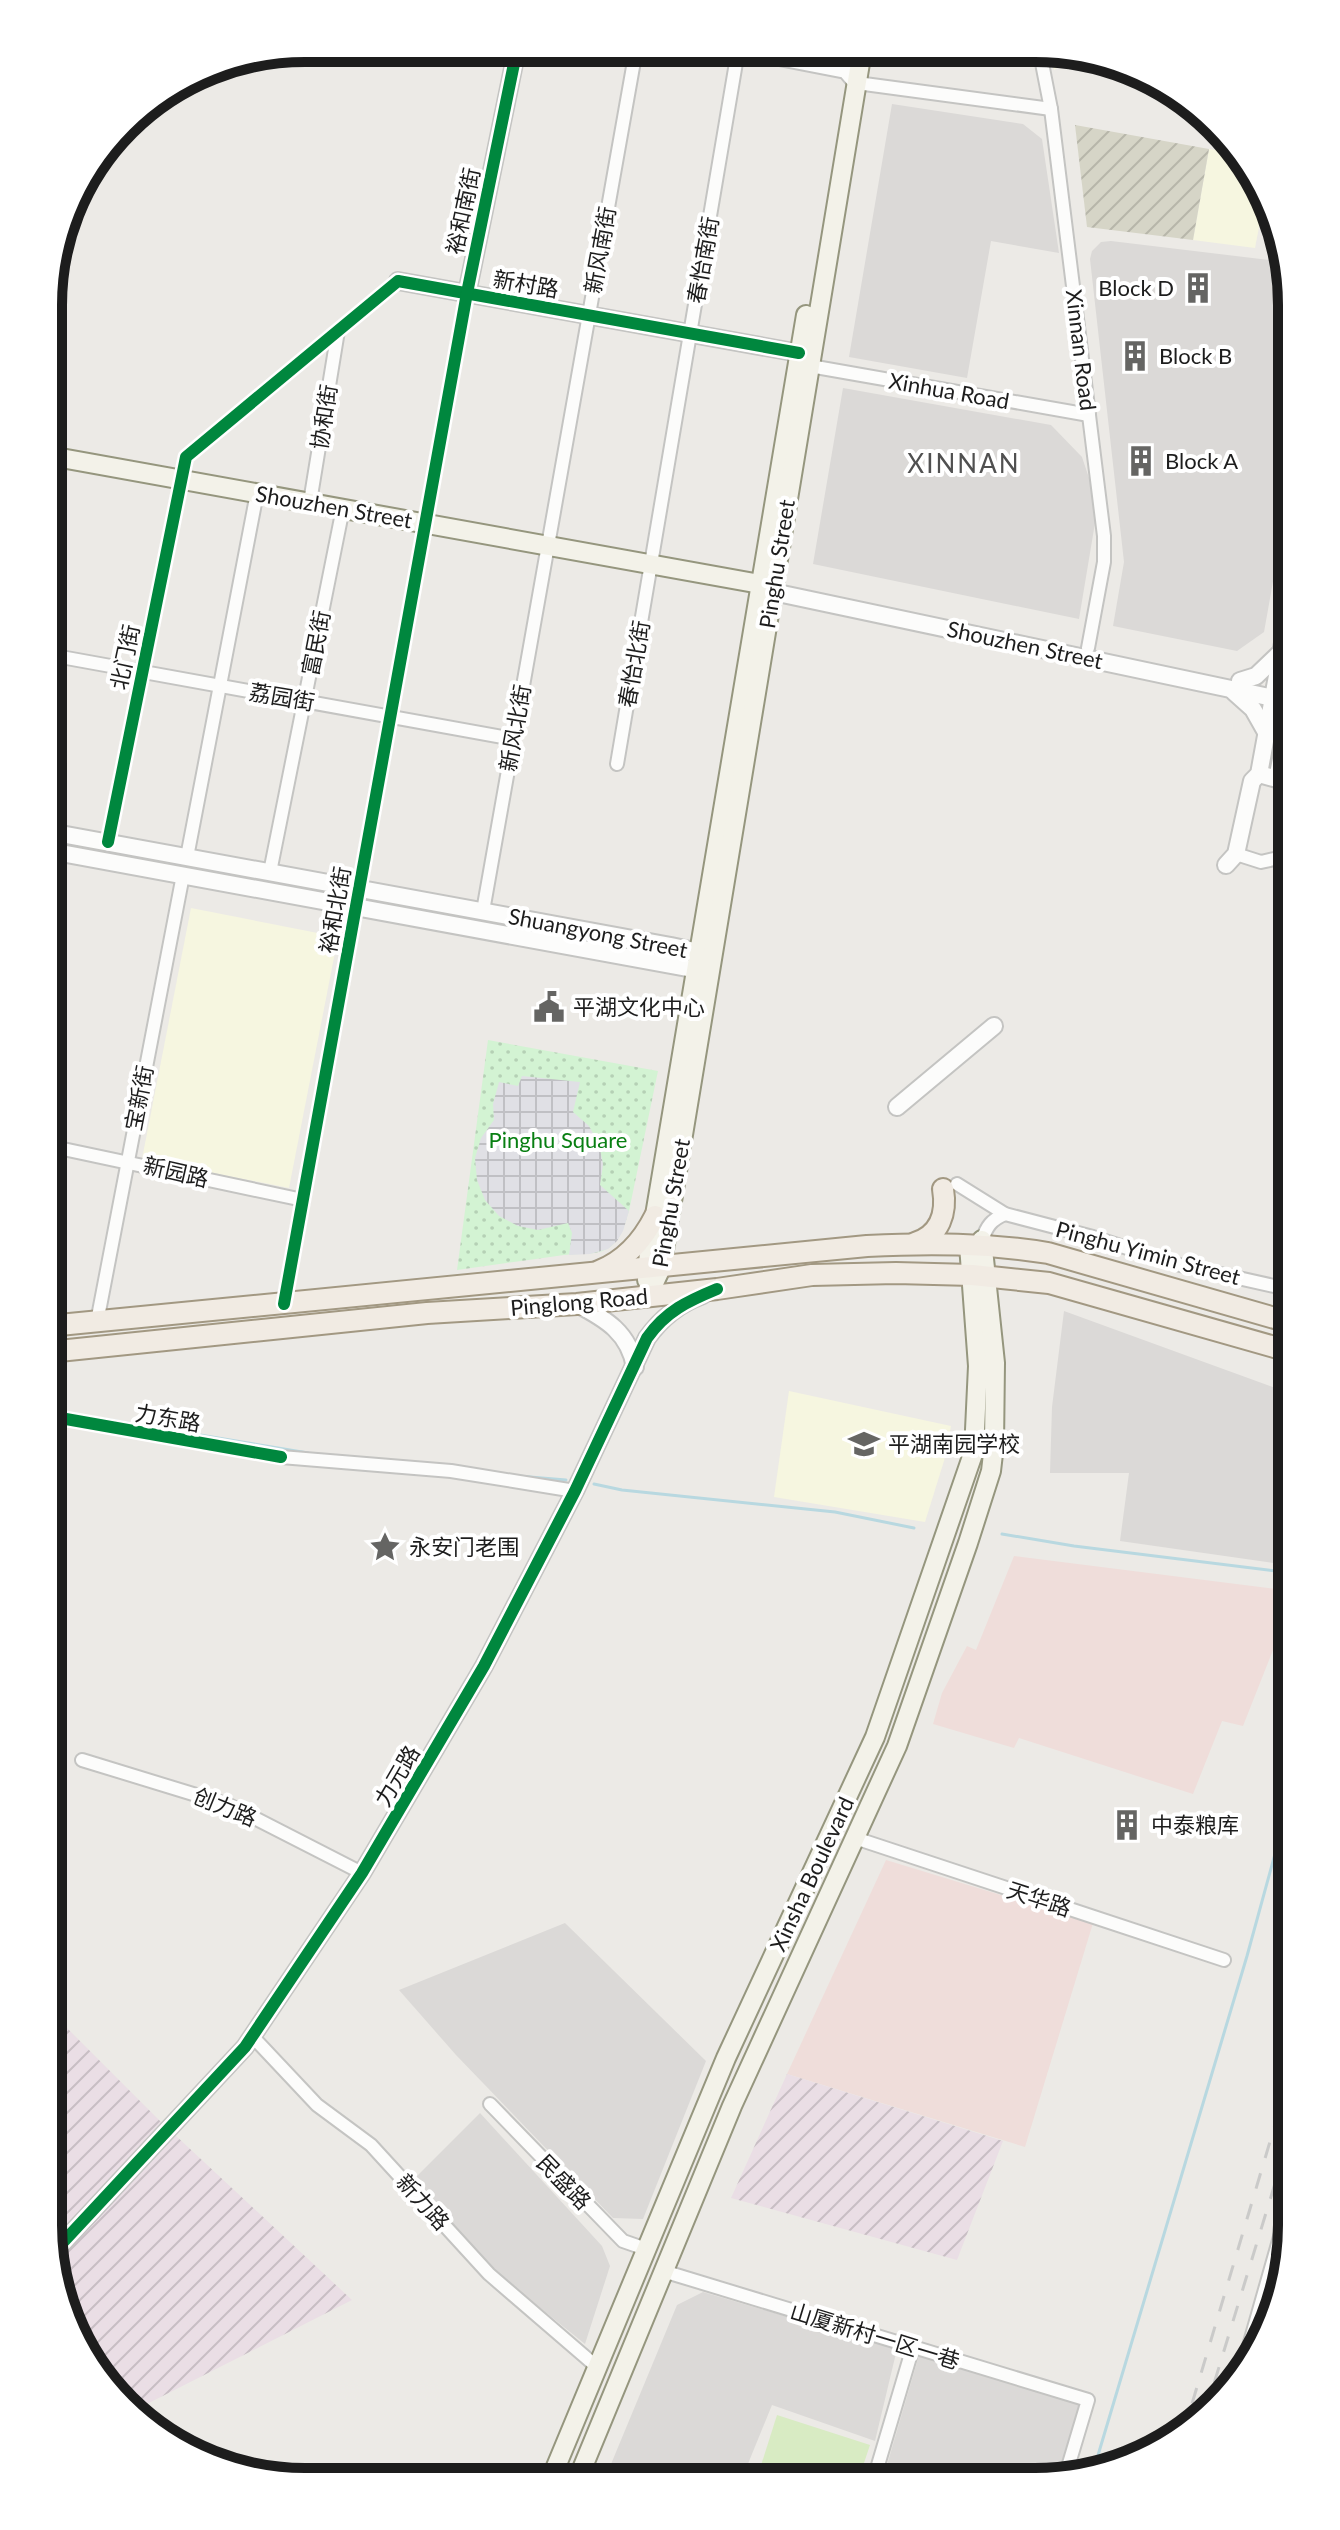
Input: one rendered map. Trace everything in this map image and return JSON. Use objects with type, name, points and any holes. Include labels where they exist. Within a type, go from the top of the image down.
[{"type":"main road","name":"Pinghu Street","points":[[654,1269],[655,1216],[769,586],[851,68]]},
{"type":"main road","name":"Shouzhen Street","points":[[62,458],[769,586]]},
{"type":"main road","name":"Pinghu Street","points":[[648,1296],[702,964]]},
{"type":"main road","points":[[912,1244],[923,1240],[940,1224],[950,1187]]},
{"type":"main road","points":[[587,1275],[603,1270],[629,1252],[655,1216]]},
{"type":"main road","points":[[62,1325],[867,1246],[978,1243],[1048,1253],[1277,1319]]},
{"type":"main road","name":"Xinsha Boulevard","points":[[555,2468],[726,2058],[875,1737],[974,1451],[980,1276],[978,1243]]},
{"type":"main road","name":"Pinglong Road","points":[[62,1351],[427,1313],[577,1304],[812,1275],[896,1273],[980,1276],[1049,1283],[1277,1348]]},
{"type":"main road","name":"Xinsha Boulevard","points":[[582,2468],[732,2106],[897,1746],[991,1471],[995,1363],[980,1276]]},
{"type":"street","name":"春怡南街","points":[[651,564],[736,62]]},
{"type":"street","points":[[817,62],[1051,109]]},
{"type":"street","name":"Xinnan Road","points":[[1042,62],[1051,109],[1104,536],[1104,562],[1088,648]]},
{"type":"street","name":"裕和南街","points":[[425,523],[467,293],[514,63]]},
{"type":"street","name":"新风南街","points":[[548,545],[634,63]]},
{"type":"street","name":"新村路","points":[[182,479],[186,457],[398,281],[690,334],[804,359]]},
{"type":"street","name":"协和街","points":[[310,502],[338,331]]},
{"type":"street","name":"Xinhua Road","points":[[804,359],[1089,415]]},
{"type":"street","name":"北门街","points":[[108,842],[182,479]]},
{"type":"street","points":[[187,857],[257,493]]},
{"type":"street","name":"富民街","points":[[270,872],[343,508]]},
{"type":"street","name":"裕和北街","points":[[284,1304],[425,523]]},
{"type":"street","name":"新风北街","points":[[483,911],[548,545]]},
{"type":"street","name":"春怡北街","points":[[617,764],[651,564]]},
{"type":"street","name":"Shouzhen Street","points":[[769,586],[1088,648],[1278,695]]},
{"type":"street","name":"Shouzhen Street","points":[[769,586],[1235,684]]},
{"type":"street","points":[[1266,732],[1235,684],[1262,672],[1278,654]]},
{"type":"street","name":"荔园街","points":[[62,657],[513,739]]},
{"type":"street","points":[[1278,672],[1259,774],[1252,781],[1231,860],[1261,862],[1278,858]]},
{"type":"street","points":[[1259,774],[1277,779],[1278,775]]},
{"type":"street","name":"Shuangyong Street","points":[[62,834],[483,911],[702,964]]},
{"type":"street","name":"Shuangyong Street","points":[[62,853],[356,907],[702,964]]},
{"type":"street","name":"宝新街","points":[[97,1322],[183,875]]},
{"type":"street","points":[[897,1107],[994,1026]]},
{"type":"street","name":"新园路","points":[[62,1148],[303,1200]]},
{"type":"street","name":"Pinghu Yimin Street","points":[[950,1187],[1005,1214],[1093,1237],[1180,1265],[1277,1287]]},
{"type":"street","points":[[978,1243],[993,1220],[1005,1214]]},
{"type":"street","name":"力元路","points":[[63,2242],[252,2036],[362,1873],[484,1666],[575,1491],[647,1338],[659,1321],[691,1299],[717,1289]]},
{"type":"street","points":[[577,1304],[613,1325],[633,1352],[635,1367]]},
{"type":"street","points":[[281,1457],[451,1471],[575,1491]]},
{"type":"street","name":"创力路","points":[[82,1760],[229,1805],[362,1873]]},
{"type":"street","name":"天华路","points":[[855,1838],[1224,1960]]},
{"type":"street","name":"新力路","points":[[252,2036],[317,2105],[371,2145],[489,2274],[597,2367]]},
{"type":"street","name":"民盛路","points":[[490,2104],[623,2241],[646,2249]]},
{"type":"street","points":[[1254,2328],[1276,2252]]},
{"type":"street","name":"山厦新村一区一巷","points":[[663,2271],[1088,2400],[1069,2465]]},
{"type":"street","points":[[877,2468],[913,2347]]},
{"type":"shaded area","points":[[892,104],[1023,124],[1042,139],[1059,253],[991,241],[967,378],[849,357]]},
{"type":"shaded area","points":[[1075,125],[1209,149],[1193,240],[1087,227]]},
{"type":"shaded area","points":[[1209,149],[1222,151],[1237,170],[1261,217],[1255,248],[1193,240]]},
{"type":"shaded area","points":[[1111,241],[1269,260],[1271,249],[1278,305],[1278,554],[1264,632],[1237,651],[1113,626],[1124,562],[1090,259],[1092,251],[1101,242]]},
{"type":"shaded area","points":[[843,388],[1051,425],[1082,457],[1098,505],[1079,619],[813,564]]},
{"type":"shaded area","points":[[191,908],[338,937],[289,1188],[142,1159]]},
{"type":"shaded area","points":[[522,1076],[580,1082],[573,1112],[589,1126],[599,1144],[603,1164],[600,1185],[629,1211],[623,1231],[608,1249],[569,1255],[572,1233],[568,1223],[538,1230],[518,1226],[499,1216],[485,1200],[477,1180],[475,1158],[481,1138],[494,1120],[493,1104],[499,1082],[518,1086]]},
{"type":"shaded area","points":[[1064,1311],[1277,1389],[1277,1564],[1120,1541],[1129,1473],[1050,1473],[1052,1407]]},
{"type":"shaded area","name":"平湖南园学校","points":[[789,1391],[951,1426],[925,1522],[774,1497]]},
{"type":"shaded area","points":[[1014,1556],[1277,1589],[1277,1639],[1243,1726],[1222,1721],[1193,1794],[1019,1738],[1014,1748],[933,1724],[942,1693],[967,1646],[976,1650]]},
{"type":"shaded area","points":[[886,1860],[1093,1923],[1025,2147],[787,2074]]},
{"type":"shaded area","points":[[565,1923],[706,2061],[643,2219],[613,2218],[456,2055],[399,1990]]},
{"type":"shaded area","points":[[62,2023],[159,2120],[352,2300],[143,2406],[103,2360],[87,2332],[67,2272],[62,2225]]},
{"type":"shaded area","points":[[787,2074],[1003,2141],[957,2260],[731,2198]]},
{"type":"shaded area","points":[[480,2113],[602,2246],[610,2266],[585,2344],[498,2274],[413,2180]]},
{"type":"shaded area","points":[[703,2292],[897,2349],[875,2441],[772,2405],[746,2468],[609,2468],[677,2305]]},
{"type":"shaded area","points":[[920,2352],[1081,2400],[1062,2466],[886,2468]]},
{"type":"green space","name":"Pinghu Square","points":[[488,1040],[658,1071],[629,1211],[619,1237],[607,1249],[457,1270]]},
{"type":"green space","points":[[777,2415],[870,2445],[862,2468],[760,2468]]},
{"type":"waterway","points":[[62,1412],[308,1453]]},
{"type":"waterway","points":[[518,1476],[566,1480]]},
{"type":"waterway","points":[[594,1484],[622,1490],[835,1512],[914,1528]]},
{"type":"waterway","points":[[1002,1534],[1277,1571]]},
{"type":"waterway","points":[[1097,2459],[1277,1846]]},
{"type":"railway","points":[[1189,2412],[1277,2118]]},
{"type":"railway","points":[[1211,2392],[1277,2177]]},
{"type":"cycle path","points":[[284,1304],[467,293],[514,63]]},
{"type":"cycle path","points":[[108,842],[186,457],[398,281],[799,353]]},
{"type":"cycle path","points":[[63,2242],[245,2047],[362,1873],[484,1666],[575,1491],[647,1338],[678,1308],[717,1289]]},
{"type":"cycle path","name":"力东路","points":[[62,1418],[281,1457]]},
{"type":"place","name":"Block D","points":[[1198,288]]},
{"type":"place","name":"Block B","points":[[1135,356]]},
{"type":"place","name":"Block A","points":[[1141,461]]},
{"type":"place","name":"平湖文化中心","points":[[549,1007]]},
{"type":"place","name":"平湖南园学校","points":[[864,1444]]},
{"type":"place","name":"永安门老围","points":[[385,1547]]},
{"type":"place","name":"中泰粮库","points":[[1127,1825]]},
{"type":"district","name":"XINNAN","points":[[964,464]]}]
